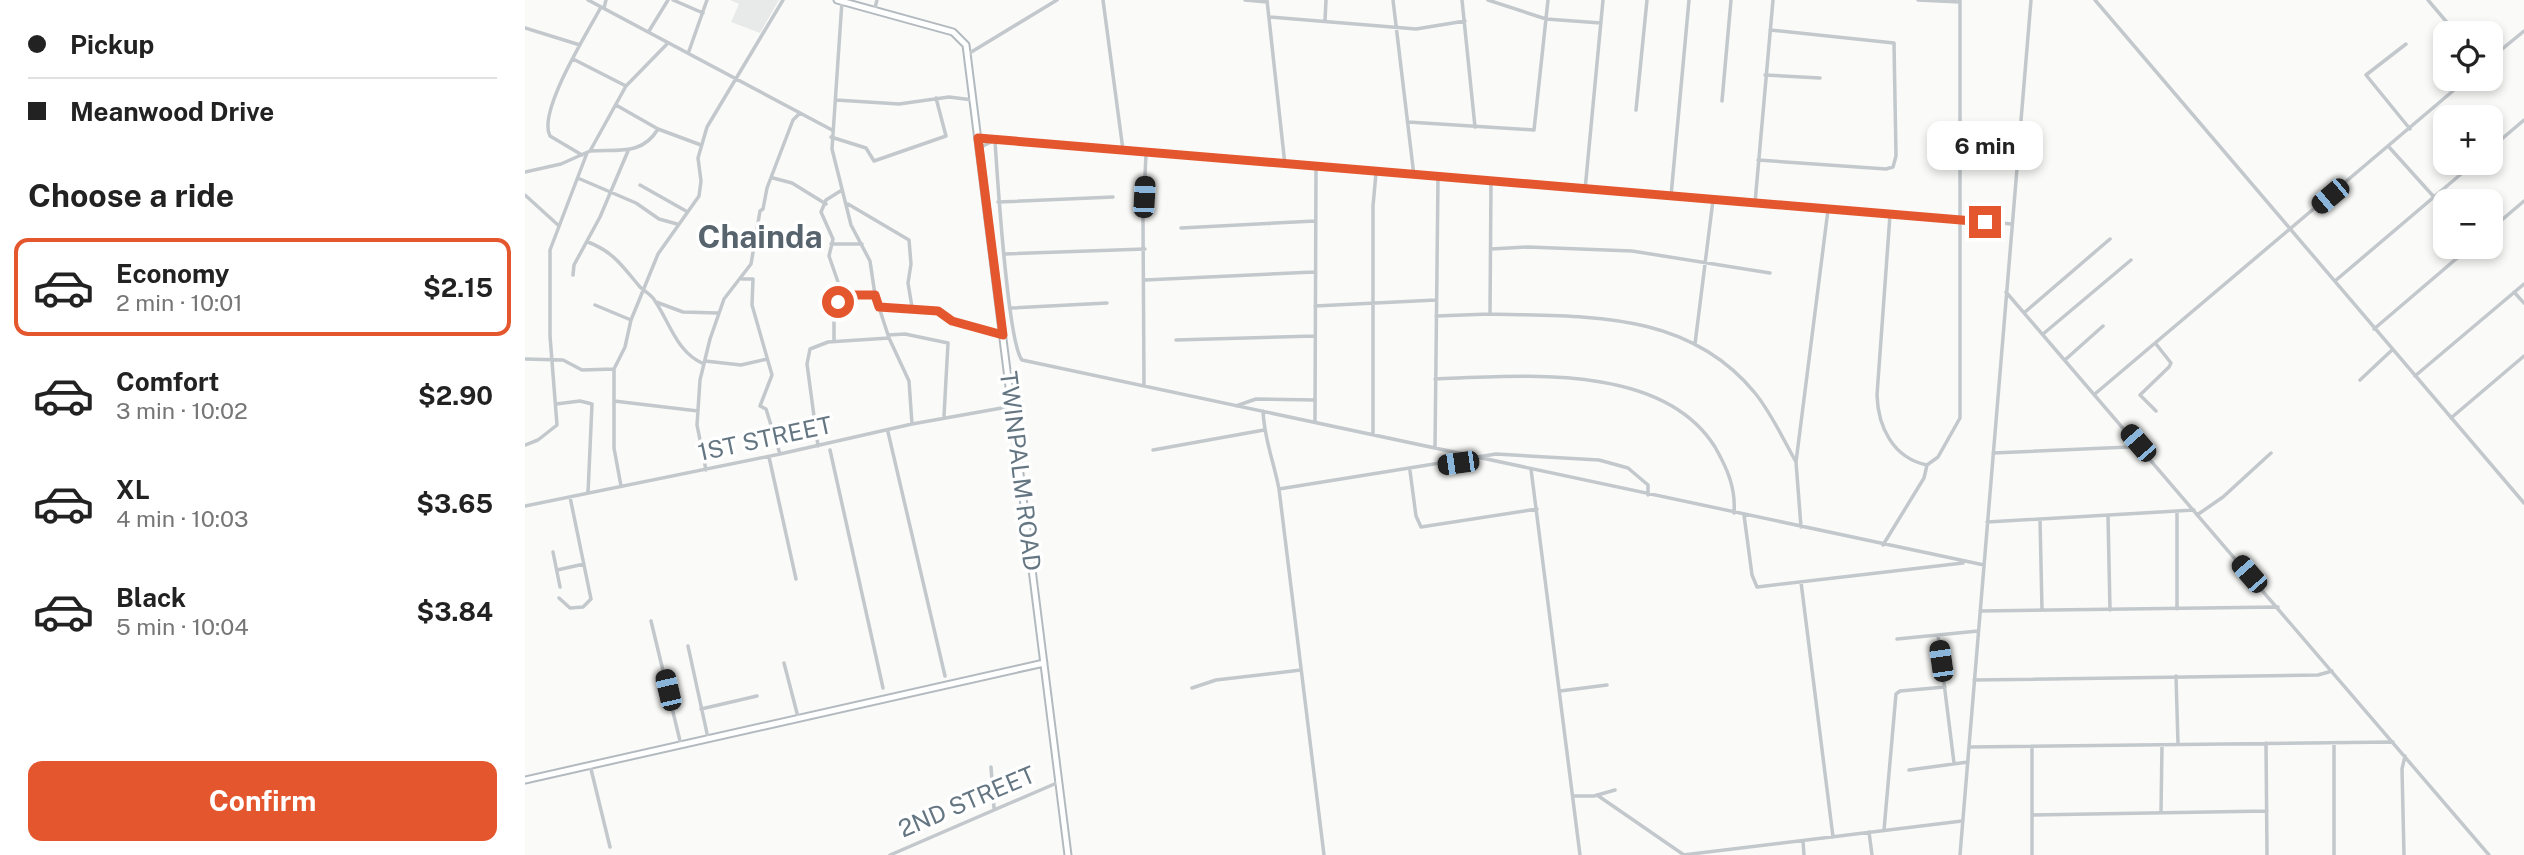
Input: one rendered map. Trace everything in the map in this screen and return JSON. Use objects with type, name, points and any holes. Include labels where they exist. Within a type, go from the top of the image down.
[{"type":"main road","points":[[839,1],[874,11]]},
{"type":"main road","name":"TWINPALM ROAD","points":[[874,11],[953,32],[966,45],[1068,855]]},
{"type":"main road","points":[[525,780],[1044,663]]},
{"type":"street","points":[[588,0],[736,76],[832,130]]},
{"type":"street","points":[[582,156],[550,136],[545,122],[573,59],[606,0]]},
{"type":"street","points":[[649,31],[671,0],[703,13]]},
{"type":"street","points":[[689,51],[708,0]]},
{"type":"street","points":[[621,486],[614,448],[614,369],[625,347],[631,320],[655,260],[677,224],[697,202],[701,188],[698,162],[706,127],[783,0]]},
{"type":"street","points":[[874,11],[877,0]]},
{"type":"street","points":[[968,54],[1057,0]]},
{"type":"street","points":[[1103,0],[1123,151]]},
{"type":"street","points":[[1245,0],[1267,1],[1285,165]]},
{"type":"street","points":[[1325,21],[1326,0]]},
{"type":"street","points":[[1393,0],[1414,176]]},
{"type":"street","points":[[1462,0],[1475,127]]},
{"type":"street","points":[[1488,0],[1546,19],[1601,23]]},
{"type":"street","points":[[1408,122],[1534,130],[1548,0]]},
{"type":"street","points":[[1585,190],[1603,0]]},
{"type":"street","points":[[1636,110],[1647,0]]},
{"type":"street","points":[[1671,196],[1689,0]]},
{"type":"street","points":[[1721,101],[1731,0]]},
{"type":"street","points":[[1755,203],[1773,0]]},
{"type":"street","points":[[1883,545],[1924,478],[1927,466],[1938,457],[1960,418],[1960,1],[1918,0]]},
{"type":"street","points":[[1960,855],[2031,0]]},
{"type":"street","points":[[2095,0],[2524,503]]},
{"type":"street","points":[[2428,0],[2446,21]]},
{"type":"street","points":[[839,1],[837,100],[831,136],[851,225],[872,268],[875,295],[889,337],[909,381],[912,424]]},
{"type":"street","points":[[1270,17],[1427,28],[1465,21]]},
{"type":"street","points":[[525,28],[580,46]]},
{"type":"street","points":[[1758,160],[1886,169],[1893,167],[1896,156],[1895,44],[1891,41],[1770,30]]},
{"type":"street","points":[[2503,48],[2524,31]]},
{"type":"street","points":[[525,445],[556,427],[548,274],[550,250],[558,225],[580,179],[589,152],[626,86],[669,42]]},
{"type":"street","points":[[2406,44],[2368,73],[2367,78],[2410,129]]},
{"type":"street","points":[[573,59],[626,86]]},
{"type":"street","points":[[1765,75],[1820,78]]},
{"type":"street","points":[[2096,393],[2453,91]]},
{"type":"street","points":[[837,100],[899,104],[936,99],[973,100]]},
{"type":"street","points":[[831,136],[866,148],[874,161],[894,155],[946,136],[936,99]]},
{"type":"street","points":[[616,105],[658,129],[701,145]]},
{"type":"street","points":[[742,279],[751,264],[760,211],[763,209],[767,188],[793,120],[800,113]]},
{"type":"street","points":[[2503,138],[2524,120]]},
{"type":"street","points":[[525,172],[557,165],[589,152],[628,151],[648,143],[658,129]]},
{"type":"street","points":[[978,138],[2012,225]]},
{"type":"street","points":[[979,148],[995,141]]},
{"type":"street","points":[[995,141],[998,202],[1014,336],[1022,360],[1984,565]]},
{"type":"street","points":[[2389,147],[2433,196]]},
{"type":"street","points":[[573,275],[574,265],[588,243],[628,151]]},
{"type":"street","points":[[1144,386],[1143,218],[1146,153]]},
{"type":"street","points":[[1315,422],[1316,168]]},
{"type":"street","points":[[1373,434],[1375,305],[1372,273],[1376,173]]},
{"type":"street","points":[[2443,189],[2460,175]]},
{"type":"street","points":[[773,178],[792,183],[826,204]]},
{"type":"street","points":[[1435,448],[1438,178]]},
{"type":"street","points":[[580,179],[636,203],[659,219],[677,224]]},
{"type":"street","points":[[1490,314],[1491,182]]},
{"type":"street","points":[[640,185],[687,212]]},
{"type":"street","points":[[834,341],[834,321],[841,307],[838,302],[840,295],[837,277],[829,261],[831,230],[821,212],[826,200],[842,190]]},
{"type":"street","points":[[525,195],[558,225]]},
{"type":"street","points":[[998,202],[1113,197]]},
{"type":"street","points":[[2335,281],[2433,198]]},
{"type":"street","points":[[1695,344],[1713,200]]},
{"type":"street","points":[[2503,219],[2524,201]]},
{"type":"street","points":[[848,204],[909,240],[908,283],[912,307]]},
{"type":"street","points":[[1801,527],[1796,462],[1828,210]]},
{"type":"street","points":[[1890,215],[1879,413],[1888,438],[1901,455],[1927,466]]},
{"type":"street","points":[[1181,228],[1316,221]]},
{"type":"street","points":[[2025,312],[2110,239]]},
{"type":"street","points":[[588,243],[610,251],[656,302],[688,355],[705,362],[741,365],[767,359]]},
{"type":"street","points":[[831,244],[862,244]]},
{"type":"street","points":[[1491,249],[1594,248],[1770,273]]},
{"type":"street","points":[[1005,254],[1145,249]]},
{"type":"street","points":[[2374,329],[2456,259]]},
{"type":"street","points":[[2043,334],[2131,260]]},
{"type":"street","points":[[1145,280],[1315,272]]},
{"type":"street","points":[[706,470],[697,425],[705,362],[724,299],[738,280],[742,279],[753,279],[752,304],[772,375],[765,395],[760,400],[761,406],[766,410],[780,454]]},
{"type":"street","points":[[2415,376],[2524,284]]},
{"type":"street","points":[[2006,292],[2096,393],[2490,855]]},
{"type":"street","points":[[2514,292],[2524,303]]},
{"type":"street","points":[[840,295],[875,295]]},
{"type":"street","points":[[1315,306],[1436,300]]},
{"type":"street","points":[[656,302],[683,312],[718,313]]},
{"type":"street","points":[[1011,308],[1107,303]]},
{"type":"street","points":[[595,305],[631,320]]},
{"type":"street","points":[[879,307],[912,307],[938,311],[952,321],[1003,335]]},
{"type":"street","points":[[1436,316],[1490,314],[1620,321],[1664,329],[1695,344],[1722,362],[1757,395],[1796,462]]},
{"type":"street","points":[[2066,359],[2103,326]]},
{"type":"street","points":[[818,446],[807,363],[810,349],[834,341],[905,334],[948,343],[944,417]]},
{"type":"street","points":[[1176,340],[1315,336]]},
{"type":"street","points":[[2156,343],[2171,363],[2141,392],[2140,397],[2156,411]]},
{"type":"street","points":[[2360,380],[2393,349]]},
{"type":"street","points":[[2451,418],[2524,356]]},
{"type":"street","points":[[525,359],[570,362],[582,370],[614,369]]},
{"type":"street","points":[[1435,379],[1489,377],[1581,380],[1635,389],[1660,399],[1685,414],[1709,438],[1731,480],[1734,513]]},
{"type":"street","points":[[1235,406],[1256,399],[1315,400]]},
{"type":"street","points":[[556,404],[580,401],[592,404],[588,493]]},
{"type":"street","points":[[614,401],[698,411]]},
{"type":"street","name":"1ST STREET","points":[[525,506],[768,457],[944,417],[1013,406]]},
{"type":"street","points":[[1263,411],[1264,430],[1279,489],[1324,855]]},
{"type":"street","points":[[1153,450],[1264,430]]},
{"type":"street","points":[[888,432],[945,676]]},
{"type":"street","points":[[1993,453],[2129,447],[2138,443]]},
{"type":"street","points":[[830,450],[883,688]]},
{"type":"street","points":[[1987,522],[2196,512],[2212,506],[2271,453]]},
{"type":"street","points":[[1279,489],[1410,470],[1496,454],[1585,458],[1612,463],[1638,474],[1647,482],[1648,495]]},
{"type":"street","points":[[768,457],[796,579]]},
{"type":"street","points":[[1531,469],[1580,855]]},
{"type":"street","points":[[1410,470],[1416,516],[1421,527],[1537,509]]},
{"type":"street","points":[[559,598],[570,608],[583,607],[591,599],[570,497]]},
{"type":"street","points":[[2177,513],[2177,608]]},
{"type":"street","points":[[1744,515],[1754,584],[1761,587],[1968,563]]},
{"type":"street","points":[[2108,516],[2110,610]]},
{"type":"street","points":[[2040,519],[2042,610]]},
{"type":"street","points":[[553,552],[560,587]]},
{"type":"street","points":[[557,570],[584,564]]},
{"type":"street","points":[[1801,582],[1833,837]]},
{"type":"street","points":[[1980,611],[2278,607]]},
{"type":"street","points":[[651,621],[681,745]]},
{"type":"street","points":[[1897,639],[1978,631]]},
{"type":"street","points":[[1938,635],[1954,763]]},
{"type":"street","points":[[688,646],[708,738]]},
{"type":"street","points":[[784,663],[798,717]]},
{"type":"street","points":[[1192,688],[1216,680],[1301,670]]},
{"type":"street","points":[[1974,680],[2318,675],[2332,670]]},
{"type":"street","points":[[2176,676],[2178,744]]},
{"type":"street","points":[[1560,691],[1607,685]]},
{"type":"street","points":[[1884,831],[1896,694],[1900,691],[1945,687]]},
{"type":"street","points":[[701,709],[757,696]]},
{"type":"street","points":[[1969,747],[2393,742]]},
{"type":"street","points":[[2266,743],[2267,855]]},
{"type":"street","points":[[2334,855],[2335,743]]},
{"type":"street","points":[[2161,812],[2162,745]]},
{"type":"street","points":[[2032,746],[2032,855]]},
{"type":"street","points":[[2404,855],[2402,769],[2405,756]]},
{"type":"street","points":[[1909,770],[1968,762]]},
{"type":"street","points":[[590,765],[610,847]]},
{"type":"street","points":[[991,767],[994,808]]},
{"type":"street","name":"2ND STREET","points":[[890,855],[1059,782]]},
{"type":"street","points":[[1574,796],[1597,795],[1615,790]]},
{"type":"street","points":[[1597,795],[1683,855],[1962,821]]},
{"type":"street","points":[[2032,815],[2267,811]]},
{"type":"street","points":[[1869,832],[1872,855]]},
{"type":"street","points":[[1803,841],[1804,855]]},
{"type":"shaded area","points":[[730,0],[779,0],[760,33],[731,22],[739,4]]},
{"type":"district","name":"Chainda","points":[[760,237]]},
{"type":"route","points":[[838,302],[840,295],[875,295],[879,307],[912,307],[938,311],[952,321],[1003,335],[978,138],[1371,173],[1985,222]]}]
